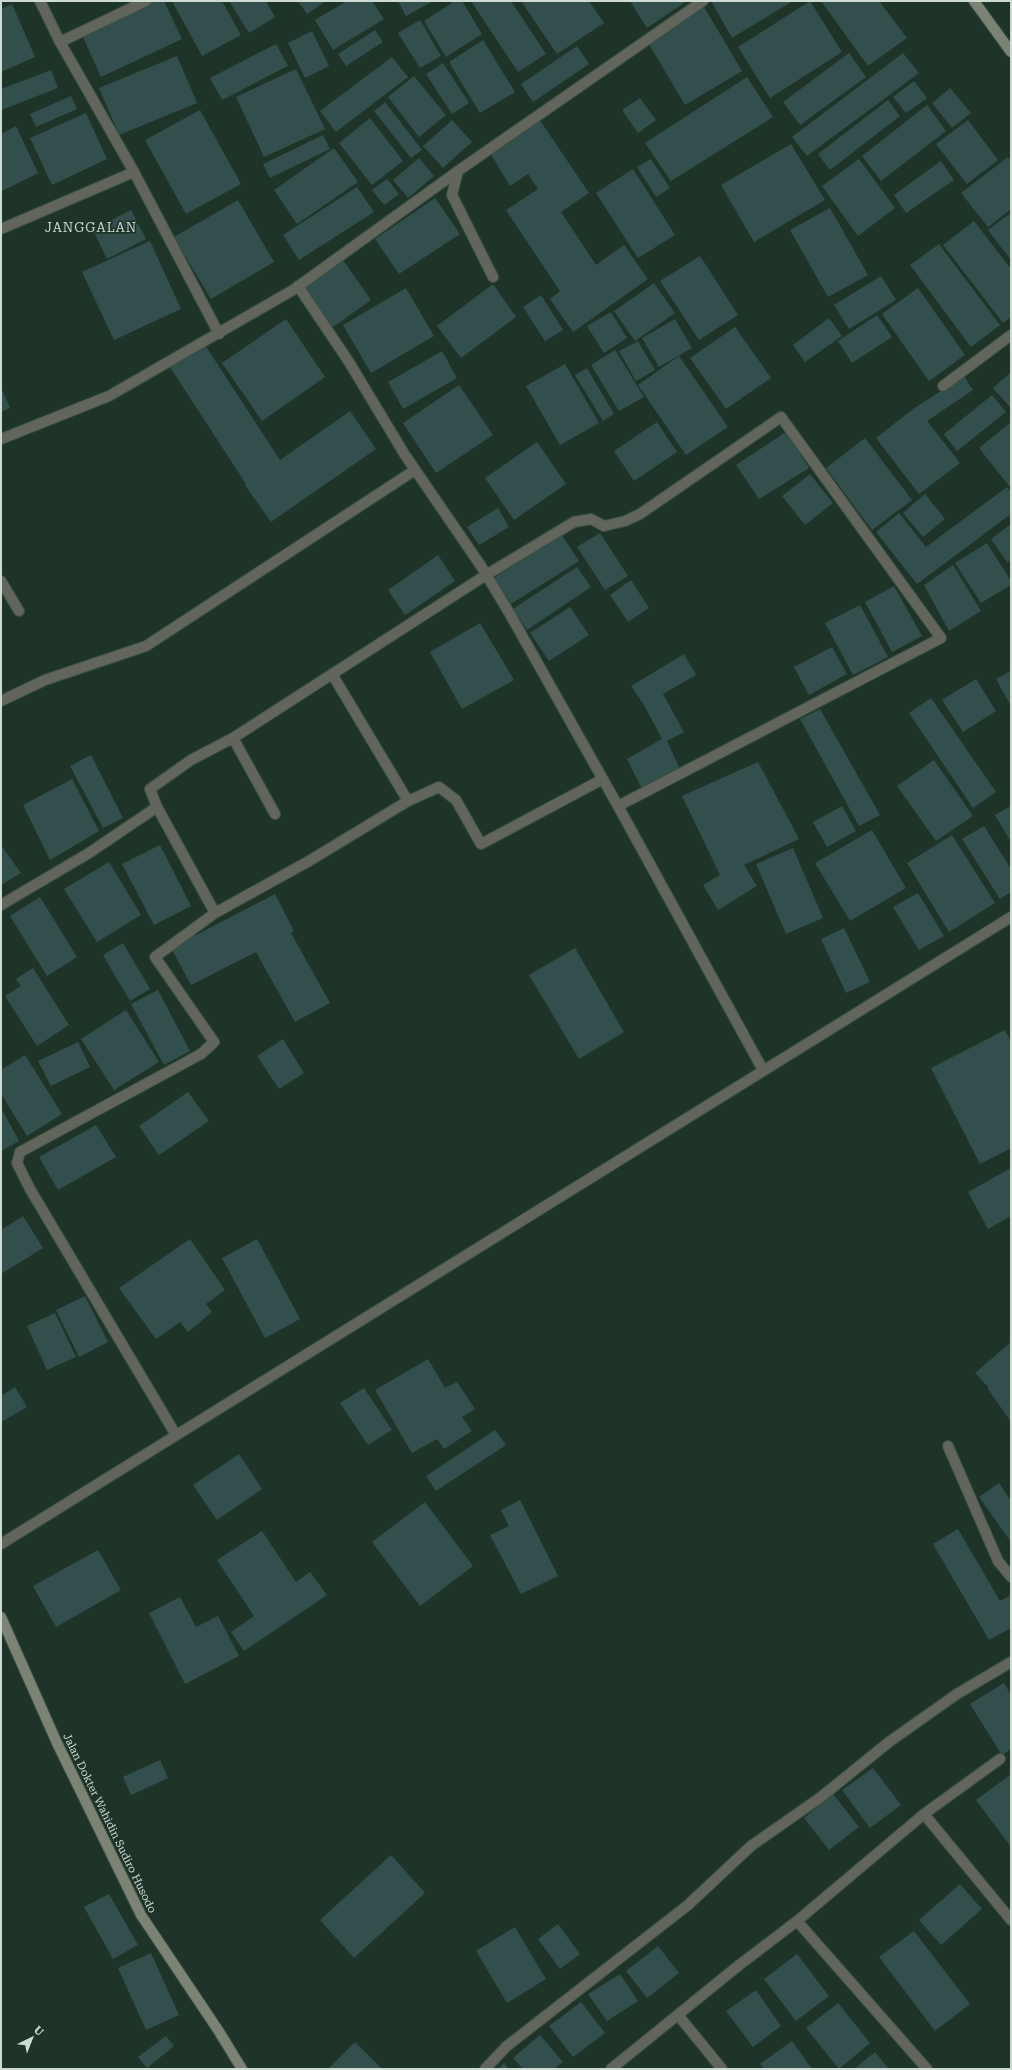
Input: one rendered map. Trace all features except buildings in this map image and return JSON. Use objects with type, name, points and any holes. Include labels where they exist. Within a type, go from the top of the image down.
[{"type":"street","points":[[40,1],[60,42],[134,172],[219,334]]},
{"type":"street","points":[[60,42],[146,1]]},
{"type":"street","points":[[1,439],[109,396],[204,341],[219,334],[298,286],[458,171],[703,1]]},
{"type":"street","points":[[974,1],[1011,52]]},
{"type":"street","points":[[458,171],[452,195],[493,277]]},
{"type":"street","points":[[1,229],[134,172]]},
{"type":"street","points":[[298,286],[349,362],[416,470],[486,574],[603,779],[763,1070]]},
{"type":"street","points":[[943,386],[1011,335]]},
{"type":"street","points":[[215,913],[157,807],[150,789],[191,760],[234,738],[486,574],[574,522],[591,519],[604,526],[625,521],[640,514],[781,417],[941,638],[618,806]]},
{"type":"street","points":[[1,701],[45,680],[146,646],[416,470]]},
{"type":"street","points":[[1,581],[19,611]]},
{"type":"street","points":[[332,674],[408,801]]},
{"type":"street","points":[[234,738],[276,814]]},
{"type":"street","points":[[176,1435],[30,1189],[17,1163],[20,1152],[201,1054],[214,1042],[155,957],[215,913],[309,861],[408,801],[439,787],[456,800],[481,844],[603,779]]},
{"type":"street","points":[[1,905],[89,853],[157,807]]},
{"type":"street","points":[[1,1544],[1011,917]]},
{"type":"street","points":[[948,1446],[998,1561],[1011,1577]]},
{"type":"street","name":"Jalan Dokter Wahidin Sudiro Husodo","points":[[1,1617],[57,1743],[141,1915],[218,2030],[242,2069]]},
{"type":"street","points":[[485,2069],[507,2046],[688,1905],[751,1846],[820,1797],[895,1738],[958,1694],[1011,1662]]},
{"type":"street","points":[[611,2069],[797,1921],[924,1814],[1000,1759]]},
{"type":"street","points":[[924,1814],[1011,1920]]},
{"type":"street","points":[[797,1921],[928,2069]]},
{"type":"street","points":[[678,2015],[722,2069]]},
{"type":"district","name":"JANGGALAN","points":[[91,227]]}]
